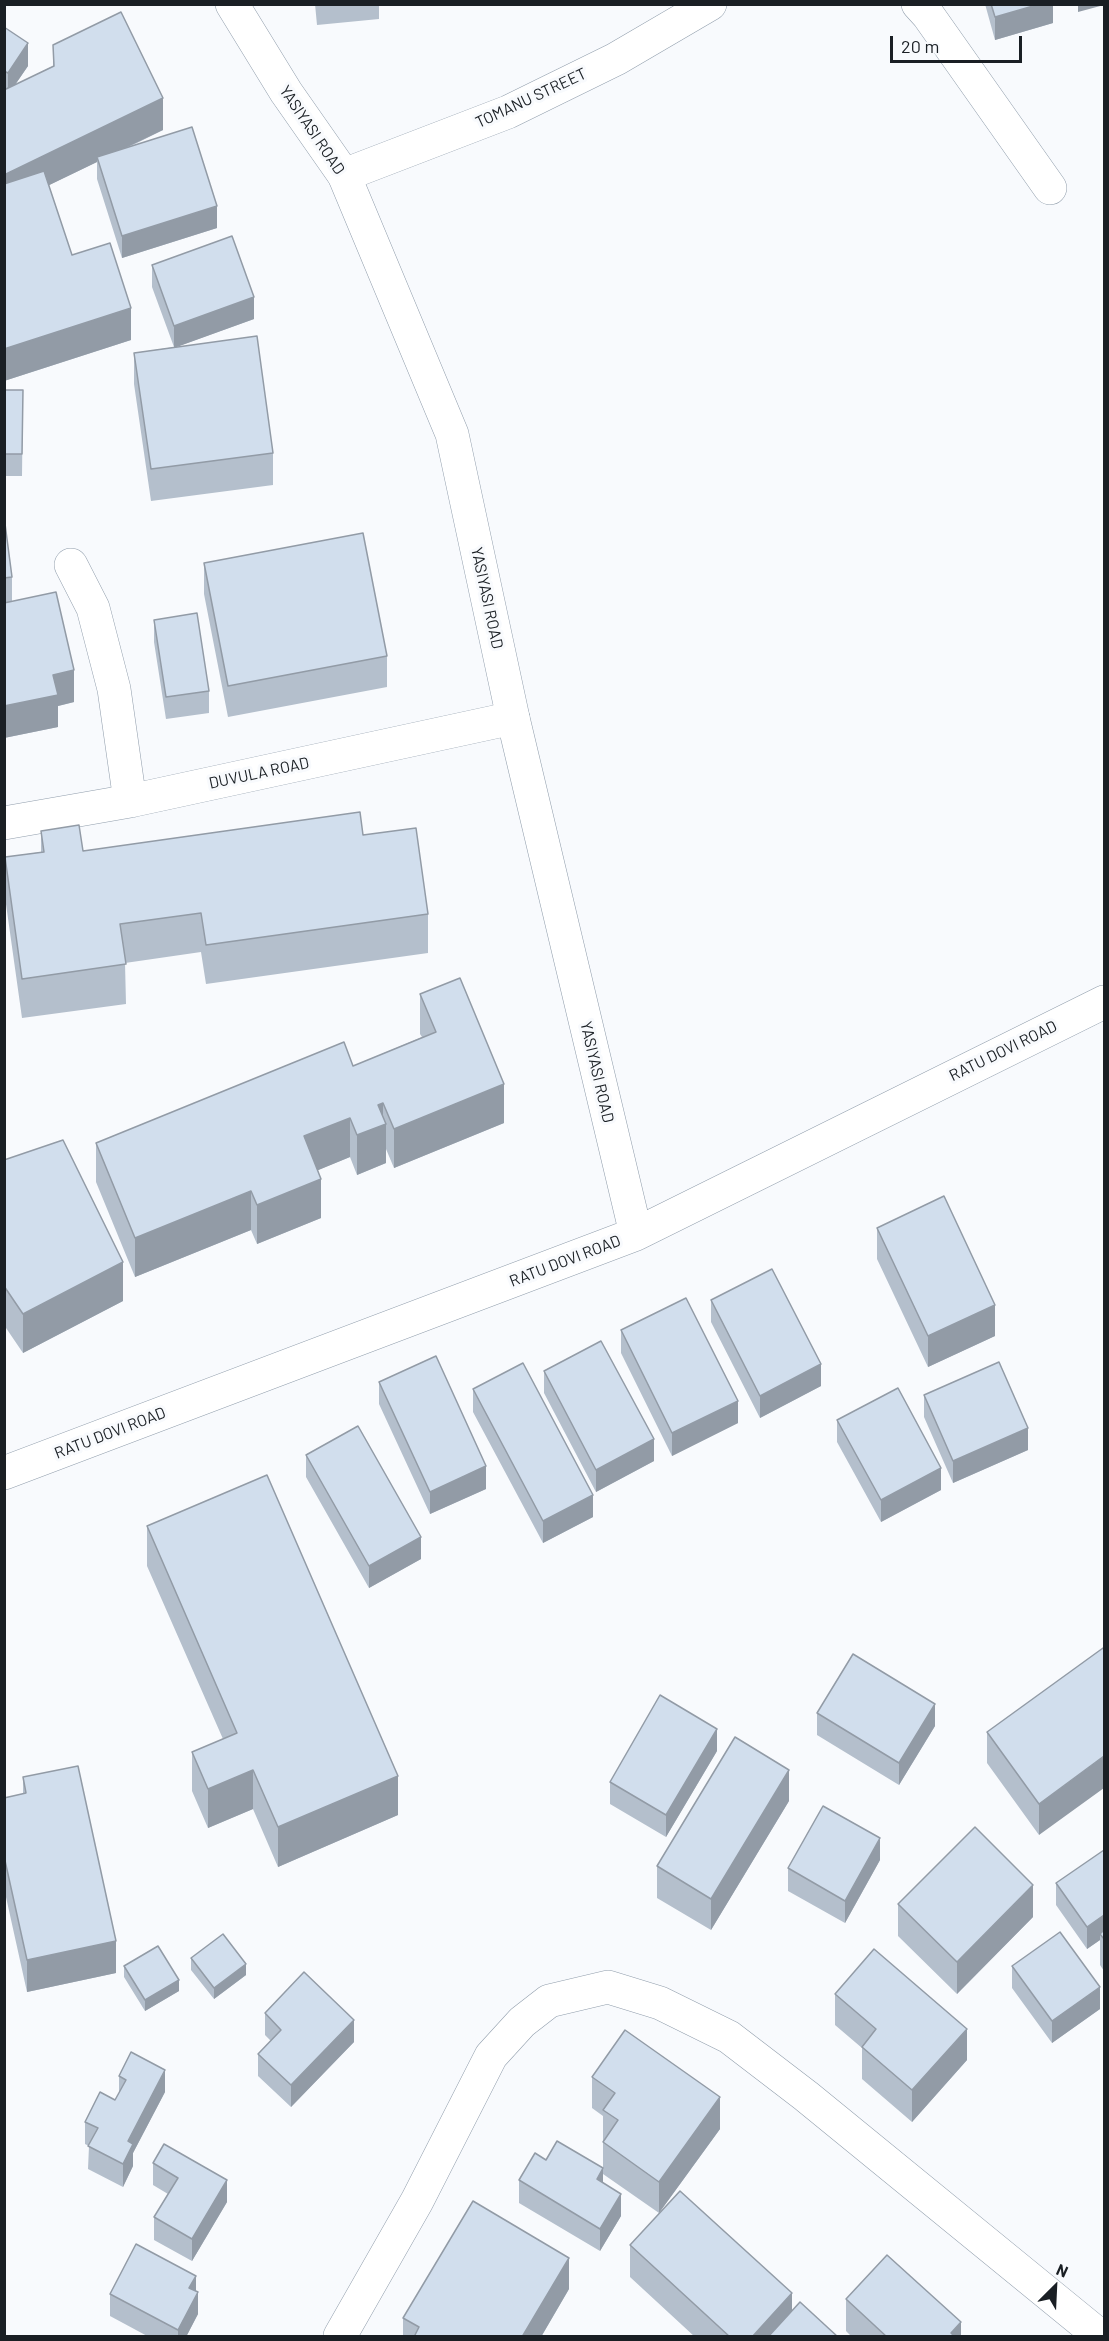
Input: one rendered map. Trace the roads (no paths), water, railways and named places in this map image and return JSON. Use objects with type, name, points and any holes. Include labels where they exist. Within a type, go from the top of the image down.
[{"type":"main road","name":"YASIYASI ROAD","points":[[232,4],[286,92],[344,175],[452,434],[513,718],[636,1234]]},
{"type":"main road","name":"TOMANU STREET","points":[[344,175],[508,112],[616,59],[710,4]]},
{"type":"main road","points":[[918,4],[1050,188]]},
{"type":"main road","points":[[71,565],[93,608],[114,689],[130,801]]},
{"type":"main road","name":"DUVULA ROAD","points":[[4,823],[130,801],[513,718]]},
{"type":"main road","name":"RATU DOVI ROAD","points":[[4,1473],[636,1234],[1104,1002]]},
{"type":"main road","points":[[340,2337],[417,2201],[491,2056],[522,2022],[549,2001],[608,1987],[660,2003],[729,2037],[806,2096],[1100,2337]]}]
